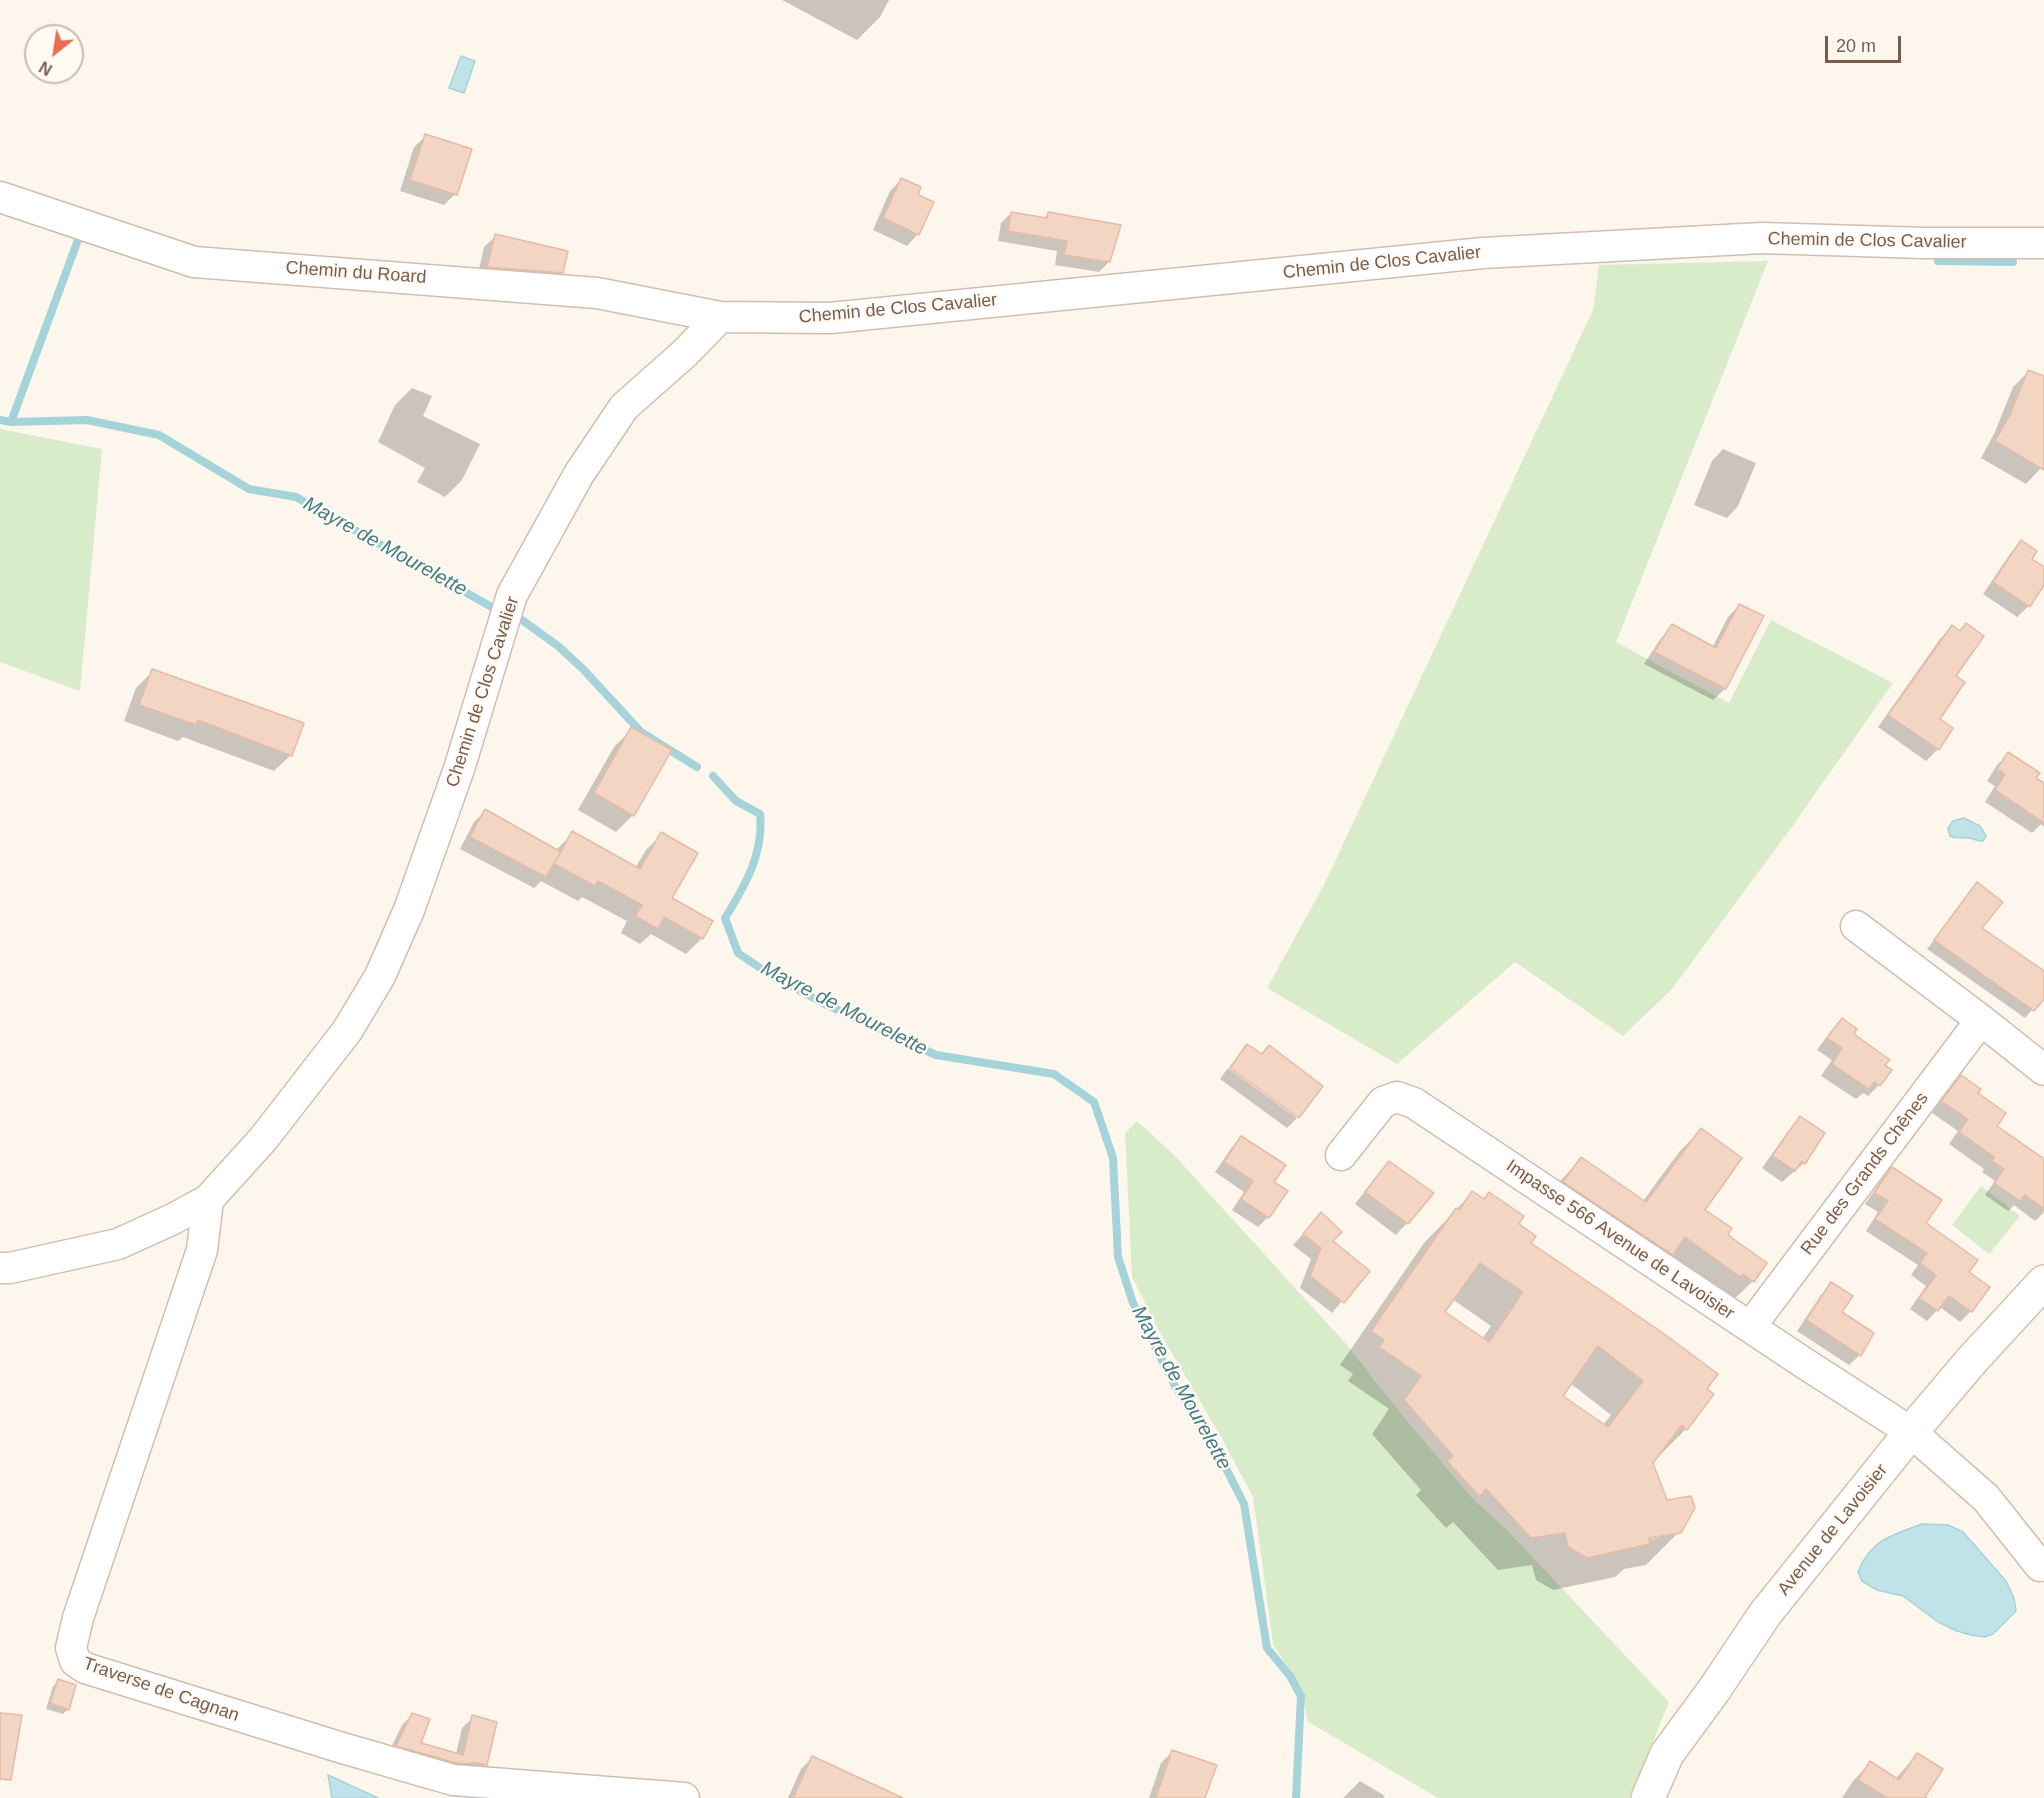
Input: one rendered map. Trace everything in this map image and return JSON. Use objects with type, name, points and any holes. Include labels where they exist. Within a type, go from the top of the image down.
[{"type":"street","name":"Chemin du Roard","points":[[0,196],[194,262],[597,293],[720,317]]},
{"type":"street","name":"Chemin de Clos Cavalier","points":[[0,1268],[10,1268],[118,1244],[208,1200],[264,1138],[314,1076],[347,1031],[380,976],[409,910],[459,769],[512,595],[579,474],[624,407],[685,353],[720,317],[830,318],[1483,253],[1762,238],[2044,243]]},
{"type":"street","points":[[1856,926],[2044,1070]]},
{"type":"street","name":"Rue des Grands Chênes","points":[[1750,1327],[1981,1020]]},
{"type":"street","name":"Impasse 566 Avenue de Lavoisier","points":[[1341,1155],[1383,1102],[1397,1097],[1413,1103],[1911,1432],[1986,1498],[2040,1566]]},
{"type":"street","name":"Traverse de Cagnan","points":[[208,1200],[202,1250],[78,1618],[71,1648],[75,1661],[85,1668],[146,1688],[453,1780],[684,1798]]},
{"type":"street","name":"Avenue de Lavoisier","points":[[1648,1798],[1667,1754],[1766,1614],[1911,1432],[1973,1359],[2044,1282]]},
{"type":"green space","points":[[1768,261],[1616,642],[1729,703],[1771,620],[1893,683],[1791,828],[1672,989],[1623,1036],[1515,962],[1397,1064],[1267,988],[1324,885],[1593,310],[1599,265]]},
{"type":"green space","points":[[0,429],[102,449],[80,691],[0,662]]},
{"type":"green space","points":[[1137,1121],[1175,1156],[1346,1344],[1471,1497],[1508,1531],[1669,1702],[1630,1798],[1438,1798],[1307,1721],[1304,1693],[1273,1644],[1253,1497],[1159,1331],[1132,1277],[1125,1133]]},
{"type":"green space","points":[[1981,1186],[2020,1216],[1989,1254],[1952,1225]]},
{"type":"water","points":[[461,56],[475,61],[464,93],[449,88]]},
{"type":"water","points":[[1964,818],[1980,826],[1986,836],[1983,841],[1950,836],[1948,828],[1953,821]]},
{"type":"water","points":[[1922,1524],[1948,1525],[1963,1532],[2006,1581],[2014,1598],[2016,1611],[1993,1634],[1984,1637],[1957,1631],[1938,1622],[1903,1596],[1877,1590],[1862,1581],[1858,1572],[1863,1561],[1876,1546],[1883,1540]]},
{"type":"water","points":[[328,1775],[378,1798],[332,1798]]},
{"type":"building","points":[[425,134],[472,149],[457,195],[410,180]]},
{"type":"building","points":[[901,178],[921,187],[918,195],[934,202],[919,235],[883,218]]},
{"type":"building","points":[[1011,212],[1047,218],[1048,212],[1121,225],[1110,262],[1064,255],[1067,241],[1008,231]]},
{"type":"building","points":[[495,234],[568,251],[563,273],[487,267]]},
{"type":"building","points":[[2028,370],[2044,376],[2044,470],[1995,441],[2010,415]]},
{"type":"building","points":[[2021,540],[2037,551],[2032,559],[2044,567],[2044,585],[2030,607],[1993,582]]},
{"type":"building","points":[[1739,604],[1764,616],[1726,689],[1654,652],[1672,624],[1716,648]]},
{"type":"building","points":[[1966,623],[1984,636],[1956,676],[1965,682],[1940,719],[1953,728],[1939,750],[1888,715],[1952,625],[1960,631]]},
{"type":"building","points":[[152,669],[304,723],[292,756],[198,720],[196,725],[139,705]]},
{"type":"building","points":[[631,727],[672,750],[634,816],[594,793]]},
{"type":"building","points":[[2008,752],[2040,773],[2036,778],[2044,783],[2044,823],[1995,790],[2005,774],[1997,769]]},
{"type":"building","points":[[485,809],[561,852],[546,877],[470,837]]},
{"type":"building","points":[[572,831],[640,869],[661,832],[698,853],[672,898],[713,921],[703,939],[664,917],[658,929],[635,916],[642,905],[598,881],[595,886],[554,864]]},
{"type":"building","points":[[1977,882],[2003,902],[1982,928],[2044,971],[2044,999],[2034,1011],[1934,940]]},
{"type":"building","points":[[1842,1018],[1857,1029],[1854,1034],[1890,1060],[1885,1065],[1892,1070],[1880,1086],[1874,1082],[1869,1089],[1832,1064],[1842,1048],[1827,1038]]},
{"type":"building","points":[[1247,1044],[1262,1054],[1269,1045],[1323,1086],[1299,1118],[1230,1068]]},
{"type":"building","points":[[1961,1075],[1981,1089],[1978,1093],[2006,1113],[1997,1126],[2044,1159],[2044,1209],[2025,1195],[2020,1201],[1994,1183],[2004,1169],[1992,1161],[1994,1157],[1959,1132],[1968,1119],[1941,1101]]},
{"type":"building","points":[[1800,1116],[1825,1133],[1805,1164],[1802,1161],[1795,1171],[1772,1156]]},
{"type":"building","points":[[1701,1128],[1742,1158],[1705,1210],[1732,1228],[1728,1235],[1767,1263],[1754,1282],[1743,1274],[1740,1277],[1685,1237],[1673,1255],[1563,1182],[1581,1157],[1646,1202]]},
{"type":"building","points":[[1241,1136],[1286,1165],[1274,1182],[1288,1191],[1269,1218],[1241,1199],[1253,1181],[1224,1162]]},
{"type":"building","points":[[1389,1161],[1434,1193],[1408,1224],[1365,1192]]},
{"type":"building","points":[[1892,1167],[1942,1200],[1926,1223],[1978,1260],[1969,1272],[1990,1287],[1972,1312],[1949,1296],[1938,1311],[1919,1298],[1936,1275],[1920,1263],[1927,1253],[1875,1219],[1888,1201],[1874,1193]]},
{"type":"building","points":[[1472,1191],[1484,1199],[1489,1192],[1524,1216],[1519,1224],[1536,1236],[1531,1243],[1663,1333],[1718,1374],[1707,1389],[1714,1394],[1687,1430],[1682,1425],[1653,1463],[1667,1500],[1691,1496],[1695,1508],[1681,1533],[1649,1538],[1650,1544],[1587,1558],[1568,1547],[1565,1533],[1531,1538],[1486,1489],[1480,1497],[1447,1461],[1453,1456],[1404,1400],[1421,1376],[1379,1347],[1384,1340],[1371,1331],[1456,1208],[1459,1210]],"holes":[[[1480,1263],[1523,1292],[1489,1342],[1445,1312]],[[1598,1346],[1643,1381],[1608,1427],[1563,1396]]]},
{"type":"building","points":[[1321,1212],[1342,1232],[1333,1241],[1370,1271],[1344,1303],[1310,1276],[1321,1248],[1303,1234]]},
{"type":"building","points":[[1831,1282],[1853,1296],[1842,1312],[1874,1333],[1861,1356],[1806,1320]]},
{"type":"building","points":[[58,1679],[76,1685],[69,1710],[50,1703]]},
{"type":"building","points":[[0,1713],[22,1715],[11,1780],[0,1779]]},
{"type":"building","points":[[412,1713],[430,1719],[421,1743],[463,1755],[472,1715],[497,1722],[487,1765],[472,1762],[472,1764],[456,1763],[396,1746]]},
{"type":"building","points":[[1172,1750],[1217,1765],[1205,1798],[1156,1798]]},
{"type":"building","points":[[1917,1753],[1943,1769],[1925,1797],[1927,1798],[1887,1798],[1858,1780],[1870,1761],[1899,1780]]},
{"type":"building","points":[[812,1756],[903,1798],[793,1798]]},
{"type":"waterway","points":[[11,422],[79,237]]},
{"type":"waterway","points":[[1938,261],[2013,262]]},
{"type":"waterway","name":"Mayre de Mourelette","points":[[0,420],[11,422],[87,420],[159,435],[249,489],[296,497],[497,610]]},
{"type":"waterway","name":"Mayre de Mourelette","points":[[522,620],[558,646],[584,670],[641,732],[697,767]]},
{"type":"waterway","name":"Mayre de Mourelette","points":[[713,776],[736,801],[760,814],[759,842],[752,869],[725,918],[738,953],[772,976],[825,1004],[936,1055],[1054,1074],[1094,1102],[1113,1158],[1118,1257],[1133,1303],[1175,1386],[1213,1443],[1244,1504],[1267,1648],[1290,1676],[1301,1696],[1296,1798]]}]
